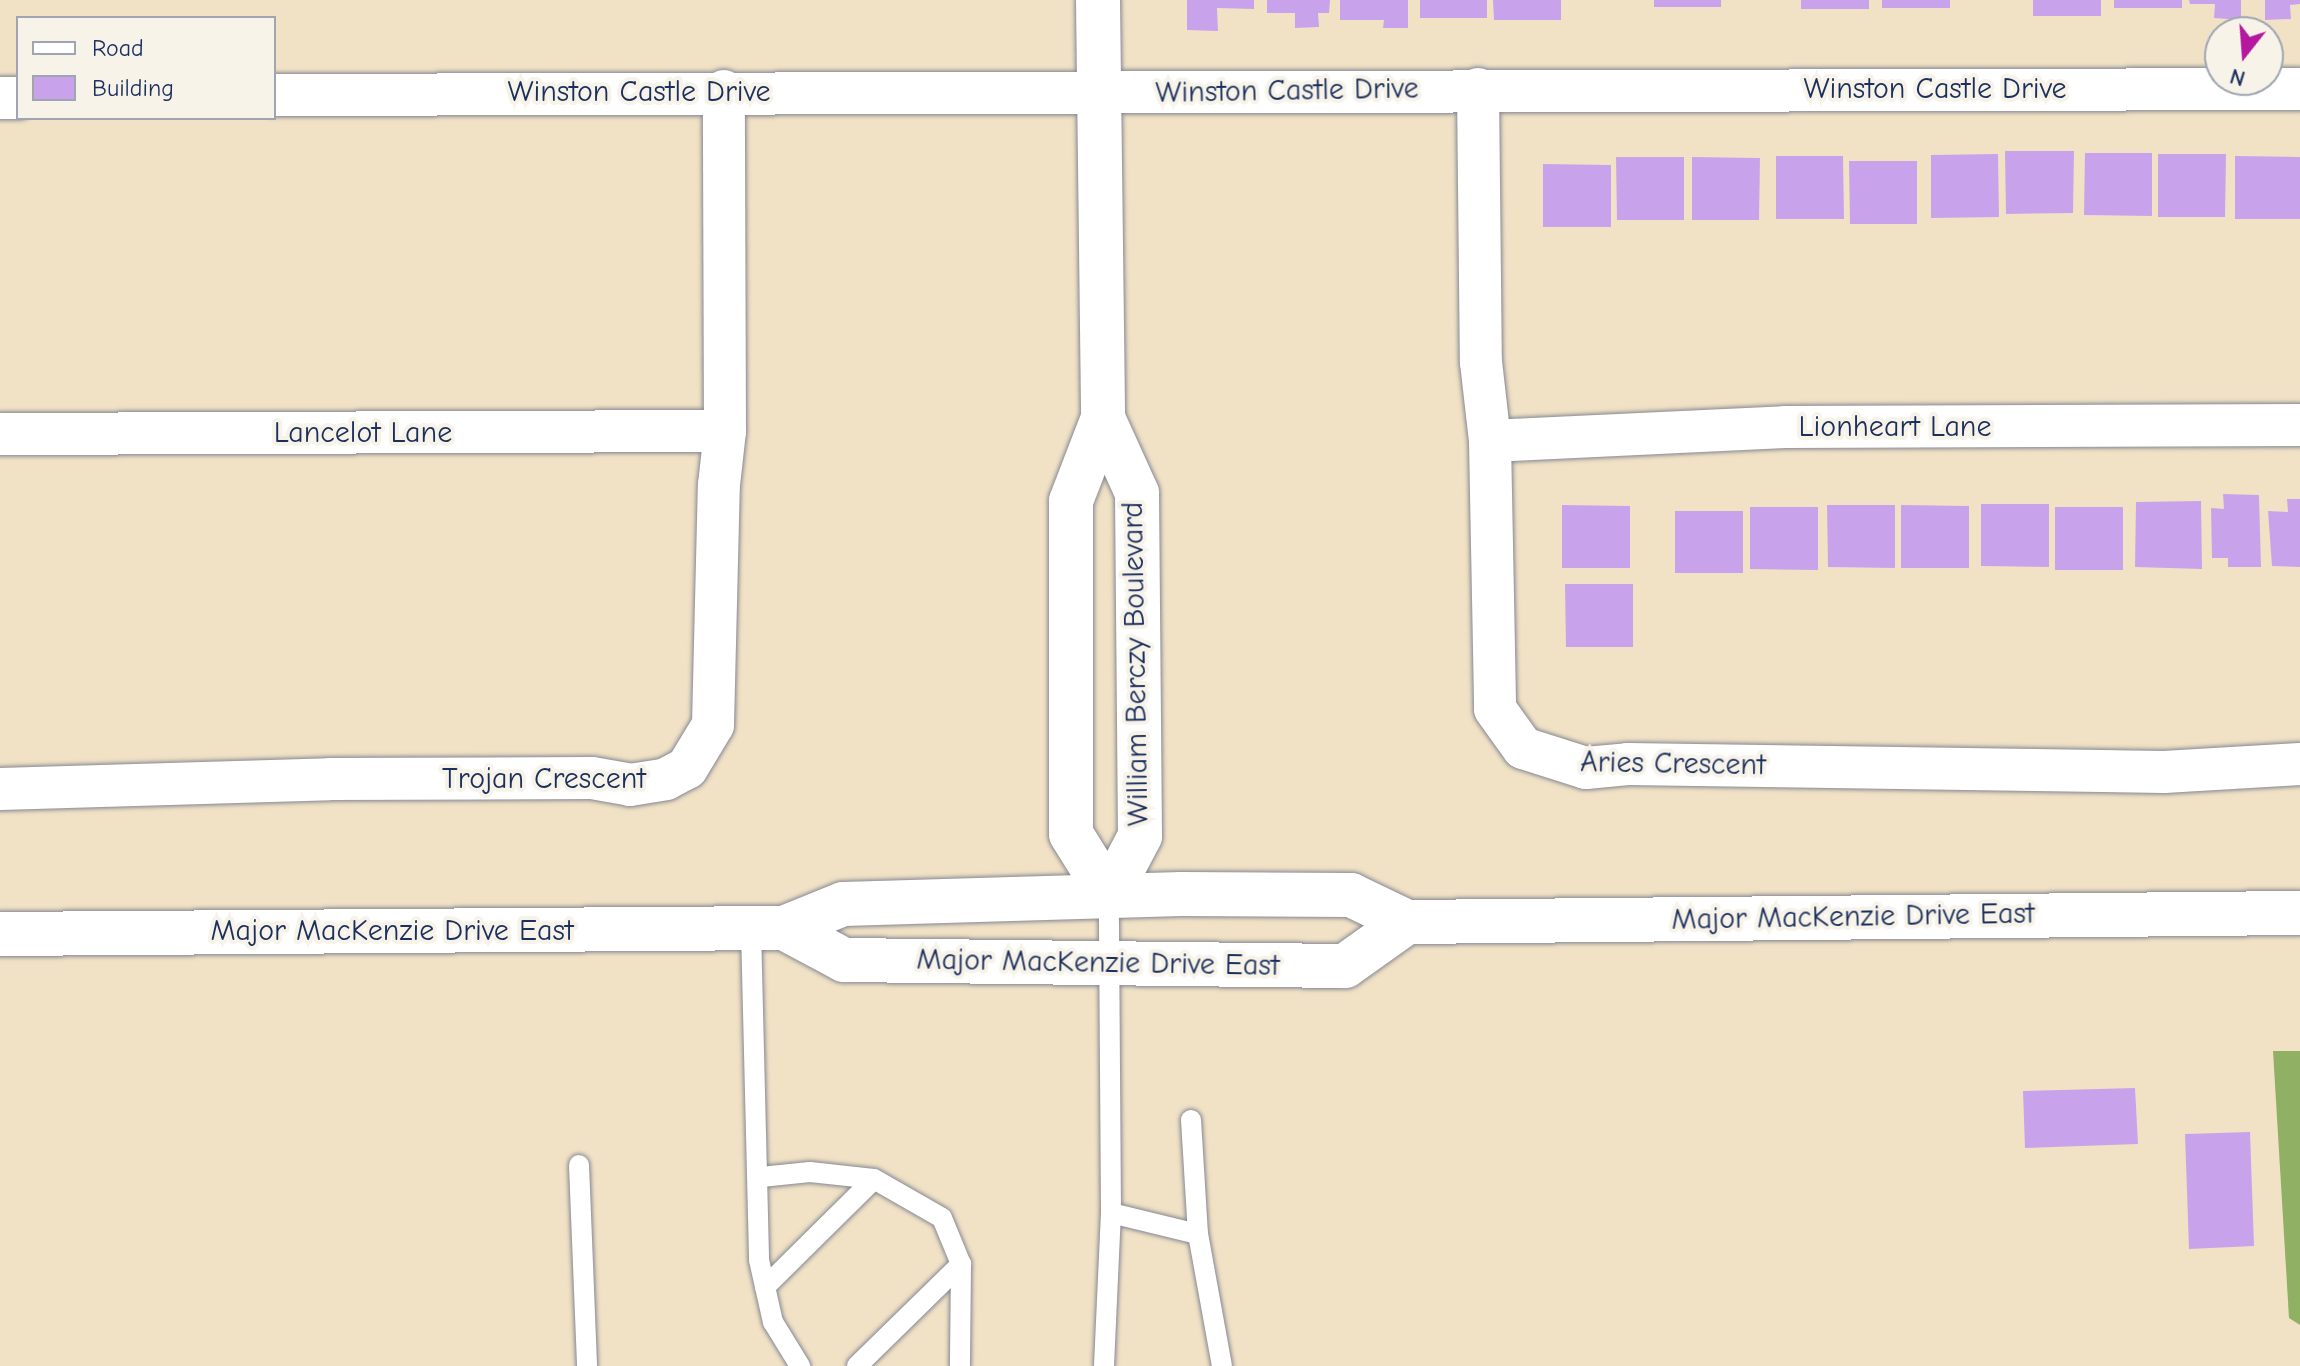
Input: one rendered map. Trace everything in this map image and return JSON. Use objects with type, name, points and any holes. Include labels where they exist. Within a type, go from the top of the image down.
[{"type":"main road","name":"William Berczy Boulevard","points":[[1098,0],[1103,418],[1071,501],[1071,834],[1109,895]]},
{"type":"main road","name":"William Berczy Boulevard","points":[[1103,418],[1137,493],[1140,836],[1109,895]]},
{"type":"main road","name":"Major MacKenzie Drive East","points":[[0,934],[767,929],[843,904],[1109,895],[1351,895],[1407,922],[2300,913]]},
{"type":"main road","name":"Major MacKenzie Drive East","points":[[767,929],[844,960],[1345,966],[1407,922]]},
{"type":"street","name":"Aries Crescent","points":[[1478,89],[1481,362],[1490,441],[1495,709],[1523,748],[1586,768],[1628,764],[2164,772],[2300,764]]},
{"type":"street","name":"Winston Castle Drive","points":[[276,95],[724,91],[2300,89]]},
{"type":"street","name":"Trojan Crescent","points":[[0,789],[330,779],[592,778],[630,785],[666,779],[687,768],[713,725],[719,485],[725,431],[724,91]]},
{"type":"street","name":"Lionheart Lane","points":[[1490,441],[1785,427],[2300,425]]},
{"type":"street","name":"Lancelot Lane","points":[[0,434],[725,431]]},
{"type":"lane","points":[[1104,1366],[1111,1213],[1109,895]]},
{"type":"lane","points":[[767,929],[759,1260],[773,1322],[800,1366]]},
{"type":"lane","points":[[1191,1120],[1198,1234],[1222,1366]]},
{"type":"lane","points":[[579,1165],[587,1366]]},
{"type":"lane","points":[[761,1177],[810,1172],[874,1179],[942,1218],[961,1264],[960,1366]]},
{"type":"lane","points":[[765,1287],[874,1179]]},
{"type":"lane","points":[[1111,1213],[1198,1234]]},
{"type":"lane","points":[[857,1366],[961,1264]]},
{"type":"green space","points":[[2273,1051],[2300,1051],[2300,1325],[2289,1318]]},
{"type":"building","points":[[1187,0],[1254,0],[1254,9],[1217,8],[1218,31],[1187,30]]},
{"type":"building","points":[[1267,0],[1330,0],[1329,13],[1318,13],[1319,27],[1295,28],[1295,13],[1267,13]]},
{"type":"building","points":[[1340,0],[1408,0],[1408,28],[1383,28],[1384,20],[1340,20]]},
{"type":"building","points":[[1420,0],[1487,0],[1487,18],[1420,18]]},
{"type":"building","points":[[1493,0],[1561,0],[1561,20],[1494,20]]},
{"type":"building","points":[[1654,0],[1721,0],[1721,7],[1654,7]]},
{"type":"building","points":[[1801,0],[1869,0],[1869,9],[1801,9]]},
{"type":"building","points":[[1882,0],[1950,0],[1950,8],[1882,8]]},
{"type":"building","points":[[2033,0],[2101,0],[2101,16],[2033,16]]},
{"type":"building","points":[[2114,0],[2182,0],[2182,8],[2114,8]]},
{"type":"building","points":[[2189,0],[2241,0],[2241,16],[2214,16],[2215,4],[2190,4]]},
{"type":"building","points":[[2265,0],[2300,0],[2300,4],[2290,5],[2291,19],[2265,16]]},
{"type":"building","points":[[2005,151],[2074,151],[2073,213],[2006,214]]},
{"type":"building","points":[[2085,153],[2152,153],[2152,216],[2084,215]]},
{"type":"building","points":[[1998,154],[1999,217],[1931,218],[1931,155]]},
{"type":"building","points":[[2158,154],[2226,154],[2225,217],[2158,217]]},
{"type":"building","points":[[1776,156],[1843,156],[1844,219],[1776,219]]},
{"type":"building","points":[[2235,156],[2300,157],[2300,219],[2235,219]]},
{"type":"building","points":[[1616,157],[1684,157],[1684,220],[1617,220]]},
{"type":"building","points":[[1692,157],[1760,158],[1759,220],[1692,220]]},
{"type":"building","points":[[1849,161],[1917,161],[1917,224],[1850,224]]},
{"type":"building","points":[[1543,164],[1611,165],[1611,227],[1543,227]]},
{"type":"building","points":[[2223,494],[2259,495],[2261,567],[2228,567],[2228,558],[2212,558],[2211,508],[2224,509]]},
{"type":"building","points":[[2287,499],[2300,499],[2300,567],[2272,566],[2268,511],[2288,512]]},
{"type":"building","points":[[2201,501],[2202,569],[2135,567],[2136,502]]},
{"type":"building","points":[[1981,504],[2049,504],[2049,567],[1981,566]]},
{"type":"building","points":[[1562,505],[1630,506],[1630,568],[1562,568]]},
{"type":"building","points":[[1827,505],[1895,505],[1895,568],[1828,567]]},
{"type":"building","points":[[1901,505],[1969,506],[1969,568],[1901,568]]},
{"type":"building","points":[[1750,507],[1818,507],[1818,570],[1750,569]]},
{"type":"building","points":[[2055,507],[2123,507],[2123,570],[2055,570]]},
{"type":"building","points":[[1675,511],[1743,511],[1743,573],[1675,573]]},
{"type":"building","points":[[1565,584],[1633,584],[1633,647],[1566,647]]},
{"type":"building","points":[[2135,1088],[2138,1144],[2025,1148],[2023,1091]]},
{"type":"building","points":[[2250,1132],[2254,1246],[2189,1249],[2185,1134]]}]
